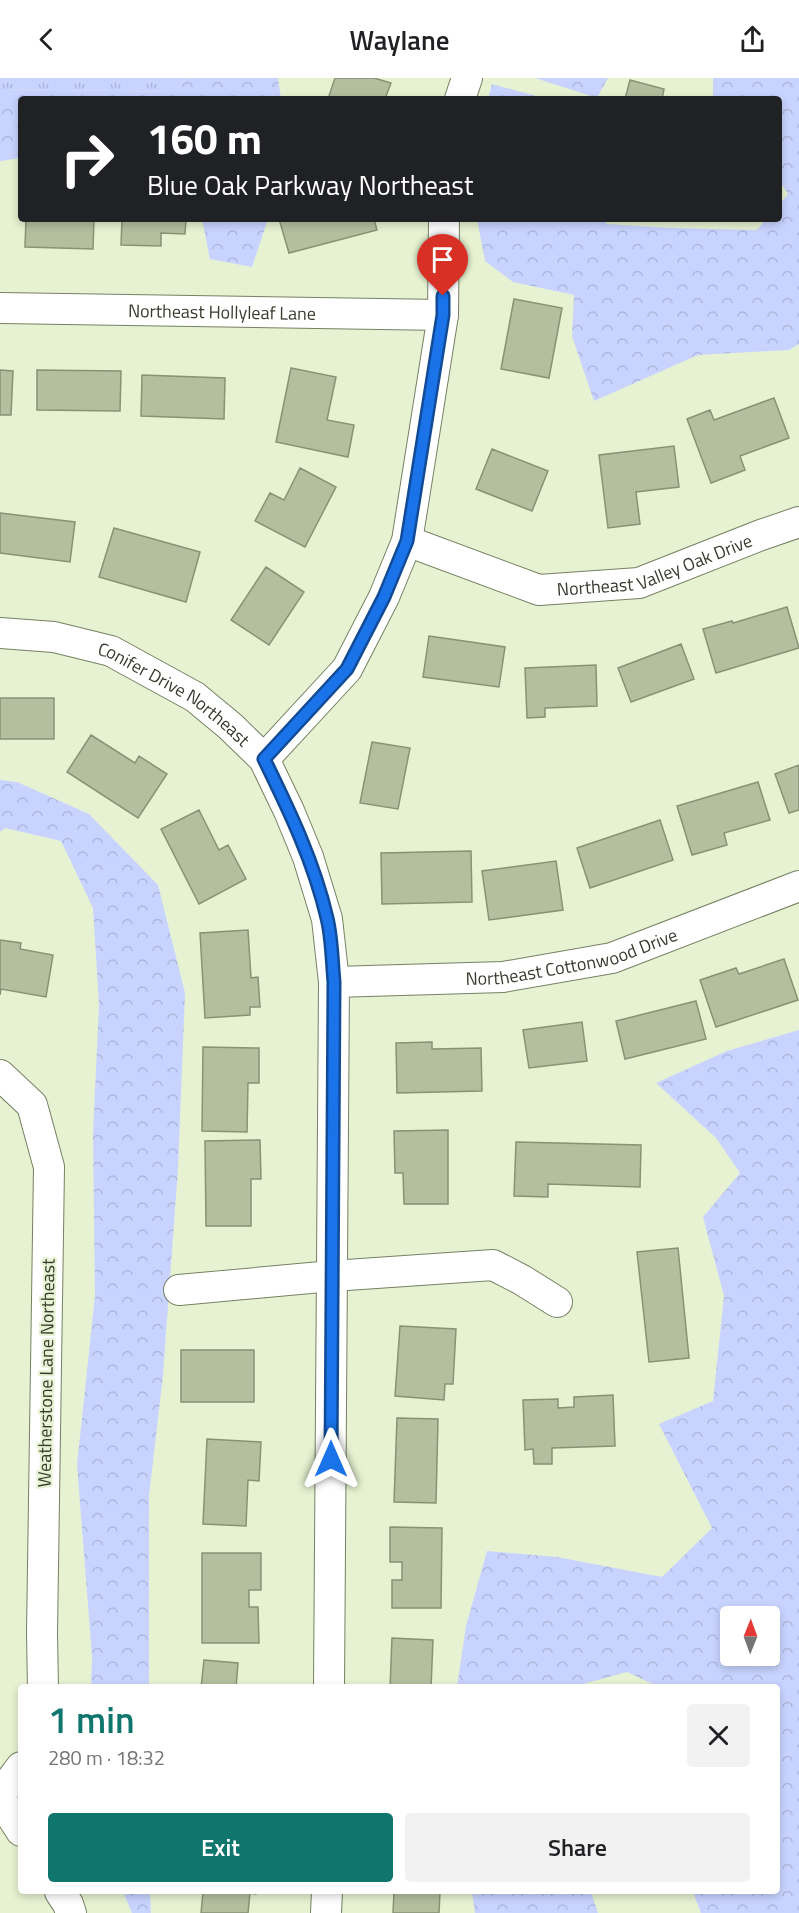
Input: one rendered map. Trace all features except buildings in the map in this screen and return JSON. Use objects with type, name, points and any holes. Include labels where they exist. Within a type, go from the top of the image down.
[{"type":"street","points":[[461,96],[467,78]]},
{"type":"street","points":[[264,759],[347,669],[384,597],[407,541],[443,315],[444,222]]},
{"type":"street","name":"Northeast Hollyleaf Lane","points":[[0,308],[443,315]]},
{"type":"street","name":"Northeast Valley Oak Drive","points":[[407,541],[538,590],[639,584],[799,522]]},
{"type":"street","name":"Conifer Drive Northeast","points":[[0,633],[54,637],[111,651],[195,697],[230,726],[264,759],[308,857],[327,920],[334,982],[329,1684]]},
{"type":"street","name":"Northeast Cottonwood Drive","points":[[334,982],[503,977],[612,958],[799,886]]},
{"type":"street","name":"Weatherstone Lane Northeast","points":[[0,1075],[32,1105],[49,1167],[42,1684]]},
{"type":"street","points":[[179,1290],[332,1276],[493,1265],[557,1302]]},
{"type":"street","points":[[18,1771],[0,1796],[18,1826]]},
{"type":"street","points":[[61,1894],[71,1913]]},
{"type":"street","points":[[326,1913],[327,1894]]},
{"type":"green space","points":[[0,78],[187,78],[173,92],[0,89]]},
{"type":"green space","points":[[187,78],[278,78],[281,96],[18,96],[18,158],[0,161],[0,89],[173,92]]},
{"type":"green space","points":[[535,78],[608,78],[598,96],[591,96]]},
{"type":"green space","points":[[713,78],[799,78],[799,344],[789,350],[698,355],[594,401],[572,336],[574,295],[513,282],[485,261],[478,222],[605,222],[607,224],[671,228],[757,230],[764,222],[782,222],[782,201],[788,194],[782,185],[782,96],[713,96]]},
{"type":"green space","points":[[492,84],[536,96],[489,96]]},
{"type":"green space","points":[[203,222],[267,222],[252,267],[210,259]]},
{"type":"green space","points":[[0,780],[17,782],[89,814],[158,885],[185,993],[178,1168],[163,1375],[149,1496],[149,1684],[91,1684],[92,1656],[77,1465],[95,1295],[93,1133],[99,1005],[93,908],[61,841],[5,828],[0,832]]},
{"type":"green space","points":[[799,1030],[799,1913],[701,1913],[694,1894],[780,1894],[780,1684],[653,1684],[627,1672],[583,1684],[457,1684],[466,1626],[487,1551],[557,1557],[662,1577],[712,1528],[659,1424],[713,1401],[724,1296],[703,1217],[740,1173],[716,1138],[656,1083],[727,1051]]},
{"type":"green space","points":[[124,1894],[150,1894],[151,1913],[132,1913]]},
{"type":"green space","points":[[472,1894],[592,1894],[598,1913],[475,1913]]},
{"type":"route","points":[[331,1459],[334,982],[327,920],[308,857],[264,759],[347,669],[384,597],[407,541],[443,315],[443,296]]}]
